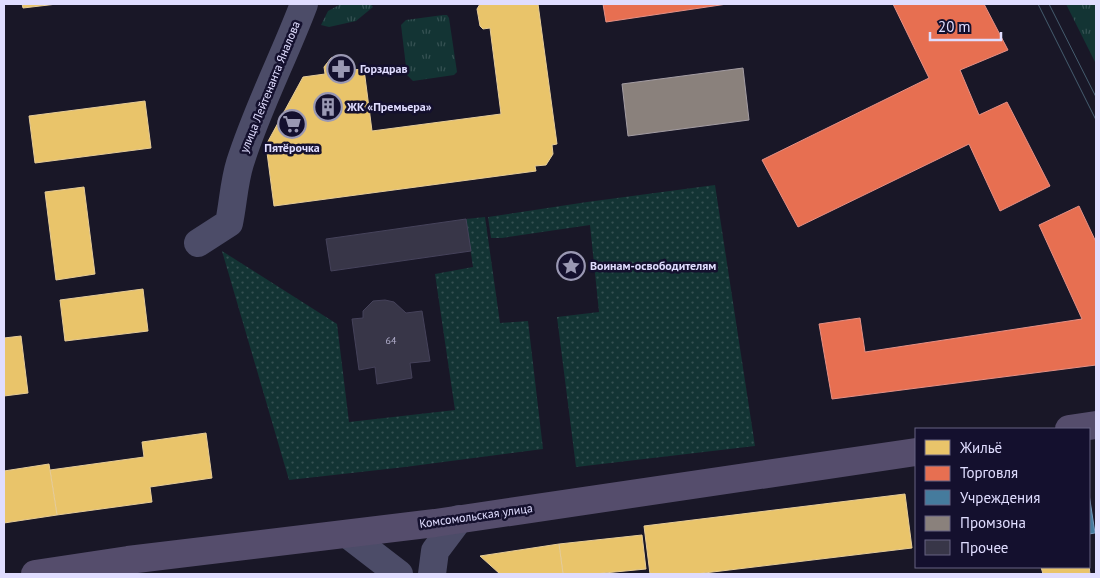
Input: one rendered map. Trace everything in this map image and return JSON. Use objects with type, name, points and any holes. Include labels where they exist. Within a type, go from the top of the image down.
[{"type":"main road","points":[[1076,428],[1096,425]]},
{"type":"main road","name":"Комсомольская улица","points":[[35,574],[129,567],[291,539],[347,534],[459,519],[915,452]]},
{"type":"street","name":"улица Лейтенанта Яналова","points":[[198,243],[229,224],[239,166],[251,130],[289,44],[304,4]]},
{"type":"street","points":[[432,574],[435,552],[459,519]]},
{"type":"street","points":[[347,534],[399,574]]},
{"type":"green space","points":[[341,4],[371,4],[373,7],[356,21],[329,27],[321,25],[328,11]]},
{"type":"green space","points":[[1066,4],[1096,4],[1096,64]]},
{"type":"green space","points":[[447,15],[449,18],[457,72],[454,75],[413,81],[407,75],[401,25],[406,20]]},
{"type":"green space","points":[[715,185],[755,446],[576,467],[557,317],[599,312],[590,225],[491,238],[488,217]]},
{"type":"green space","points":[[485,217],[500,323],[528,321],[543,449],[289,480],[222,251],[337,324],[349,422],[455,410],[435,274],[473,267],[466,219]]},
{"type":"building: Жильё","points":[[22,4],[57,4],[23,8]]},
{"type":"building: Жильё","name":"ЖК «Премьера»","points":[[480,4],[538,4],[557,144],[552,145],[553,154],[546,165],[535,166],[536,171],[274,206],[266,145],[303,77],[325,74],[324,67],[331,58],[342,56],[351,63],[352,70],[364,69],[372,131],[501,114],[490,28],[483,29],[480,26],[477,9]]},
{"type":"building: Жильё","points":[[145,101],[151,148],[35,163],[29,116]]},
{"type":"building: Жильё","points":[[84,187],[95,274],[56,280],[45,192]]},
{"type":"building: Жильё","points":[[143,289],[148,331],[65,341],[60,300]]},
{"type":"building: Жильё","points":[[21,336],[28,393],[4,396],[4,338]]},
{"type":"building: Жильё","points":[[206,433],[212,478],[150,487],[152,502],[57,515],[50,470],[144,457],[142,442]]},
{"type":"building: Жильё","points":[[49,464],[57,515],[4,523],[4,471]]},
{"type":"building: Жильё","points":[[905,494],[912,548],[696,574],[650,574],[644,526]]},
{"type":"building: Жильё","points":[[642,535],[646,569],[594,574],[563,574],[559,544]]},
{"type":"building: Жильё","points":[[559,544],[563,574],[500,574],[480,556]]},
{"type":"building: Жильё","points":[[1041,568],[1089,568],[1090,574],[1043,574]]},
{"type":"building: Торговля","points":[[603,4],[727,4],[606,22]]},
{"type":"building: Торговля","points":[[893,4],[984,4],[1008,50],[960,70],[979,115],[1007,102],[1050,186],[1000,211],[969,144],[798,227],[762,160],[929,78]]},
{"type":"building: Торговля","points":[[1079,206],[1096,242],[1096,365],[832,399],[819,324],[860,318],[865,352],[1082,319],[1039,225]]},
{"type":"building: Учреждения","points":[[1090,500],[1095,533],[1090,534]]},
{"type":"building: Промзона","points":[[743,68],[749,120],[628,136],[622,84]]},
{"type":"building: Прочее","points":[[466,219],[471,251],[331,271],[326,239]]},
{"type":"building: Прочее","points":[[385,300],[394,302],[406,313],[422,311],[430,361],[410,363],[412,378],[377,384],[375,367],[359,370],[352,319],[363,318],[363,311],[373,301]]},
{"type":"tram line","points":[[1038,4],[1096,120]]},
{"type":"tram line","points":[[1049,4],[1096,97]]},
{"type":"place","name":"Горздрав","points":[[341,69]]},
{"type":"place","name":"ЖК «Премьера»","points":[[328,107]]},
{"type":"place","name":"Пятёрочка","points":[[292,124]]},
{"type":"place","name":"Воинам-освободителям","points":[[571,266]]}]
